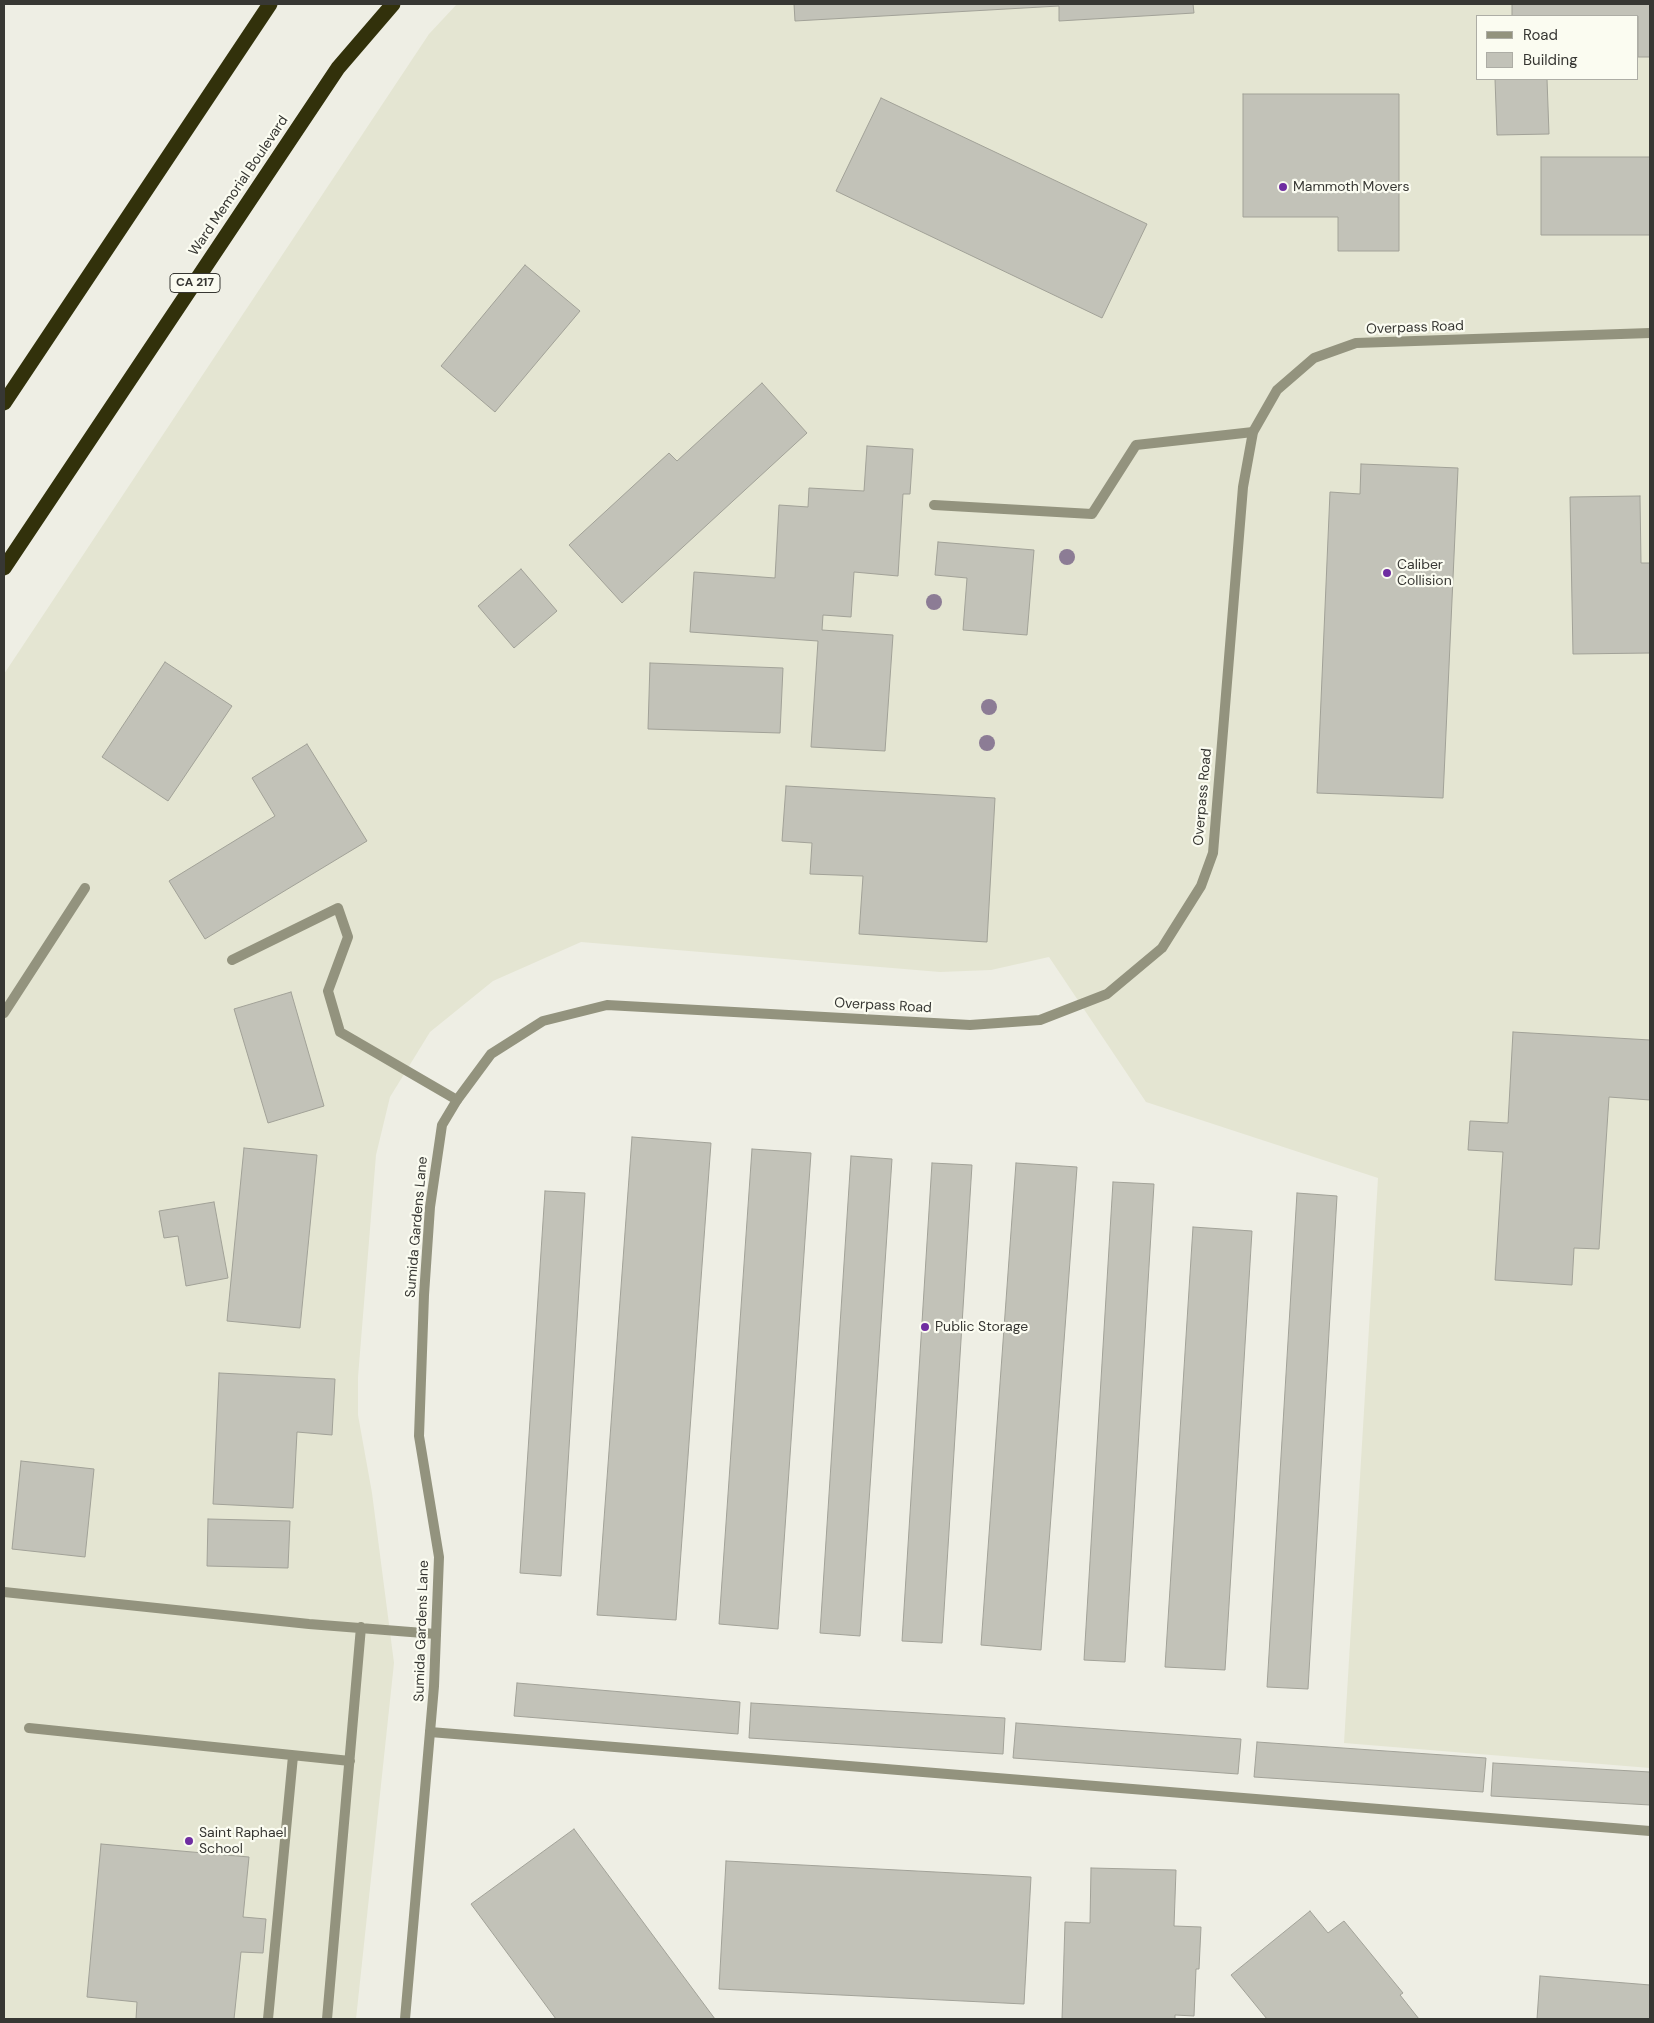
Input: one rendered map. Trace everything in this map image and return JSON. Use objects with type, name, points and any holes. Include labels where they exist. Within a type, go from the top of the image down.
[{"type":"highway","points":[[4,403],[270,4]]},
{"type":"highway","name":"Ward Memorial Boulevard","points":[[4,568],[338,68],[393,4]]},
{"type":"street","name":"Overpass Road","points":[[442,1125],[457,1100],[491,1054],[543,1022],[607,1005],[970,1025],[1040,1020],[1107,994],[1162,948],[1201,886],[1212,853],[1244,487],[1253,432],[1277,390],[1314,358],[1356,343],[1650,333]]},
{"type":"street","points":[[934,506],[1092,514],[1136,445],[1253,432]]},
{"type":"street","points":[[4,1013],[85,888]]},
{"type":"street","points":[[232,960],[338,908],[348,937],[328,991],[340,1032],[457,1100]]},
{"type":"street","name":"Sumida Gardens Lane","points":[[405,2019],[430,1732],[436,1634],[439,1557],[419,1436],[430,1207],[442,1125]]},
{"type":"street","points":[[4,1592],[436,1634]]},
{"type":"street","points":[[327,2019],[361,1627]]},
{"type":"street","points":[[28,1728],[350,1761]]},
{"type":"street","points":[[430,1732],[1650,1831]]},
{"type":"street","points":[[268,2019],[293,1756]]},
{"type":"shaded area","points":[[457,4],[1650,4],[1650,1768],[1344,1743],[1378,1178],[1146,1102],[1049,957],[991,970],[940,972],[581,942],[493,981],[430,1032],[390,1097],[376,1155],[358,1377],[358,1415],[372,1493],[394,1663],[356,2019],[4,2019],[4,674],[429,34]]},
{"type":"building","points":[[794,4],[1193,4],[1194,13],[1059,21],[1059,6],[795,21]]},
{"type":"building","points":[[1512,4],[1650,4],[1650,57],[1639,57],[1639,15],[1512,15]]},
{"type":"building","points":[[1495,80],[1547,80],[1549,134],[1497,135]]},
{"type":"building","points":[[1243,94],[1399,94],[1399,251],[1338,251],[1338,217],[1243,217]]},
{"type":"building","points":[[881,98],[1147,224],[1102,318],[836,191]]},
{"type":"building","points":[[1541,157],[1650,157],[1650,235],[1541,235]]},
{"type":"building","points":[[525,265],[580,311],[495,412],[441,366]]},
{"type":"building","points":[[762,383],[807,433],[622,603],[569,545],[669,453],[677,461]]},
{"type":"building","points":[[867,446],[913,449],[910,494],[903,494],[898,576],[854,572],[851,617],[823,615],[822,630],[893,635],[885,751],[811,747],[818,641],[690,632],[694,572],[775,578],[779,505],[808,507],[809,488],[864,491]]},
{"type":"building","points":[[1361,464],[1458,468],[1443,798],[1317,793],[1330,492],[1360,494]]},
{"type":"building","points":[[1640,496],[1641,563],[1650,563],[1650,653],[1573,654],[1570,497]]},
{"type":"building","points":[[938,542],[1034,550],[1027,635],[963,630],[967,578],[935,575]]},
{"type":"building","points":[[521,569],[557,611],[514,648],[478,606]]},
{"type":"building","points":[[165,662],[232,706],[168,801],[102,757]]},
{"type":"building","points":[[650,663],[783,668],[780,733],[648,729]]},
{"type":"building","points":[[307,744],[367,841],[205,939],[169,881],[275,816],[252,778]]},
{"type":"building","points":[[786,786],[995,798],[987,942],[859,934],[863,876],[810,874],[812,843],[782,841]]},
{"type":"building","points":[[291,992],[324,1106],[268,1123],[234,1009]]},
{"type":"building","points":[[1513,1032],[1650,1040],[1650,1100],[1609,1097],[1599,1249],[1574,1248],[1572,1285],[1495,1280],[1503,1152],[1468,1150],[1470,1121],[1508,1123]]},
{"type":"building","points":[[632,1137],[711,1143],[676,1620],[597,1615]]},
{"type":"building","points":[[244,1148],[317,1155],[300,1328],[227,1321]]},
{"type":"building","points":[[752,1149],[811,1153],[778,1629],[719,1624]]},
{"type":"building","points":[[851,1156],[892,1159],[860,1636],[820,1633]]},
{"type":"building","points":[[932,1163],[972,1165],[942,1643],[902,1641]]},
{"type":"building","points":[[1016,1163],[1077,1167],[1041,1650],[981,1645]]},
{"type":"building","points":[[1113,1182],[1154,1184],[1125,1662],[1084,1660]]},
{"type":"building","points":[[545,1191],[585,1193],[561,1576],[520,1573]]},
{"type":"building","points":[[1297,1193],[1337,1196],[1308,1689],[1267,1687]]},
{"type":"building","points":[[214,1202],[228,1278],[186,1286],[178,1236],[164,1238],[159,1211]]},
{"type":"building","points":[[1193,1227],[1252,1231],[1225,1670],[1165,1667]]},
{"type":"building","points":[[219,1373],[335,1379],[332,1435],[297,1432],[293,1508],[213,1504]]},
{"type":"building","points":[[21,1461],[94,1469],[85,1557],[12,1549]]},
{"type":"building","points":[[208,1519],[290,1521],[288,1568],[207,1566]]},
{"type":"building","points":[[517,1683],[740,1702],[738,1734],[514,1716]]},
{"type":"building","points":[[751,1703],[1005,1718],[1003,1754],[749,1738]]},
{"type":"building","points":[[1016,1723],[1241,1739],[1238,1774],[1013,1758]]},
{"type":"building","points":[[1257,1742],[1486,1758],[1483,1792],[1254,1777]]},
{"type":"building","points":[[1493,1763],[1650,1772],[1650,1805],[1491,1796]]},
{"type":"building","points":[[574,1829],[715,2019],[556,2019],[471,1904]]},
{"type":"building","points":[[101,1844],[249,1857],[243,1917],[266,1919],[263,1953],[241,1952],[234,2019],[136,2019],[137,2002],[87,1997]]},
{"type":"building","points":[[726,1861],[1031,1877],[1024,2004],[719,1989]]},
{"type":"building","points":[[1091,1868],[1176,1870],[1174,1926],[1201,1927],[1199,1969],[1196,1969],[1194,2016],[1175,2015],[1175,2019],[1062,2019],[1065,1922],[1090,1923]]},
{"type":"building","points":[[1310,1911],[1328,1933],[1344,1921],[1403,1993],[1400,1995],[1419,2019],[1267,2019],[1231,1975]]},
{"type":"building","points":[[1540,1976],[1650,1985],[1650,2019],[1537,2019]]},
{"type":"place","name":"Mammoth Movers","points":[[1283,187]]},
{"type":"place","name":"Caliber Collision","points":[[1387,573]]},
{"type":"place","name":"Public Storage","points":[[925,1327]]},
{"type":"place","name":"Saint Raphael School","points":[[189,1841]]}]
